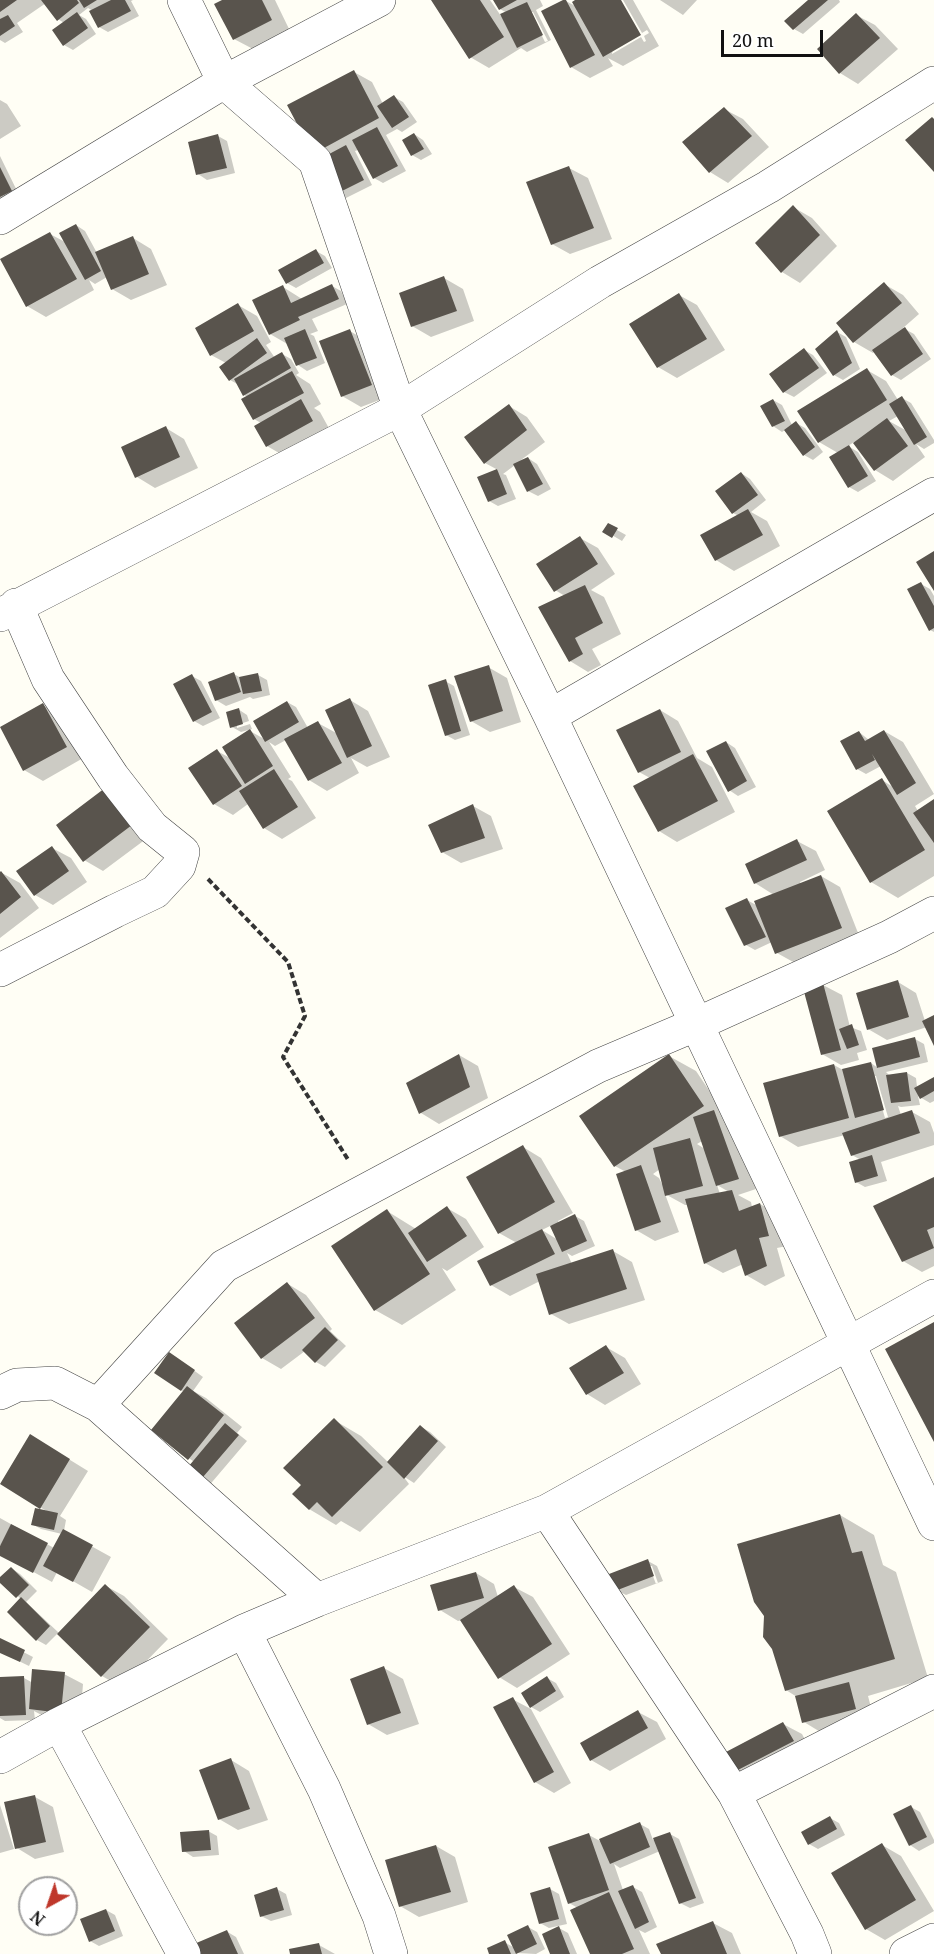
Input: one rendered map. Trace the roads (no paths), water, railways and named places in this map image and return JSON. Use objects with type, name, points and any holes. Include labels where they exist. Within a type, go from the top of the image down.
[{"type":"street","points":[[184,0],[224,82],[315,161],[400,409],[550,716],[934,1524]]},
{"type":"street","points":[[0,218],[224,82],[379,0]]},
{"type":"street","points":[[0,970],[154,892],[179,866],[183,852],[152,827],[106,767],[48,679],[8,610],[400,409],[600,282],[768,187],[934,83]]},
{"type":"street","points":[[550,716],[934,494]]},
{"type":"street","points":[[98,1405],[224,1266],[598,1066],[889,937],[934,913]]},
{"type":"street","points":[[0,1757],[59,1724],[244,1631],[317,1600],[547,1511],[934,1296]]},
{"type":"street","points":[[0,1393],[17,1385],[55,1383],[98,1405],[317,1600]]},
{"type":"street","points":[[547,1511],[734,1793],[807,1934],[815,1954]]},
{"type":"street","points":[[244,1631],[324,1789],[379,1916],[391,1954]]},
{"type":"street","points":[[734,1793],[934,1690]]},
{"type":"street","points":[[59,1724],[184,1954]]},
{"type":"street","points":[[906,1954],[934,1940]]}]
